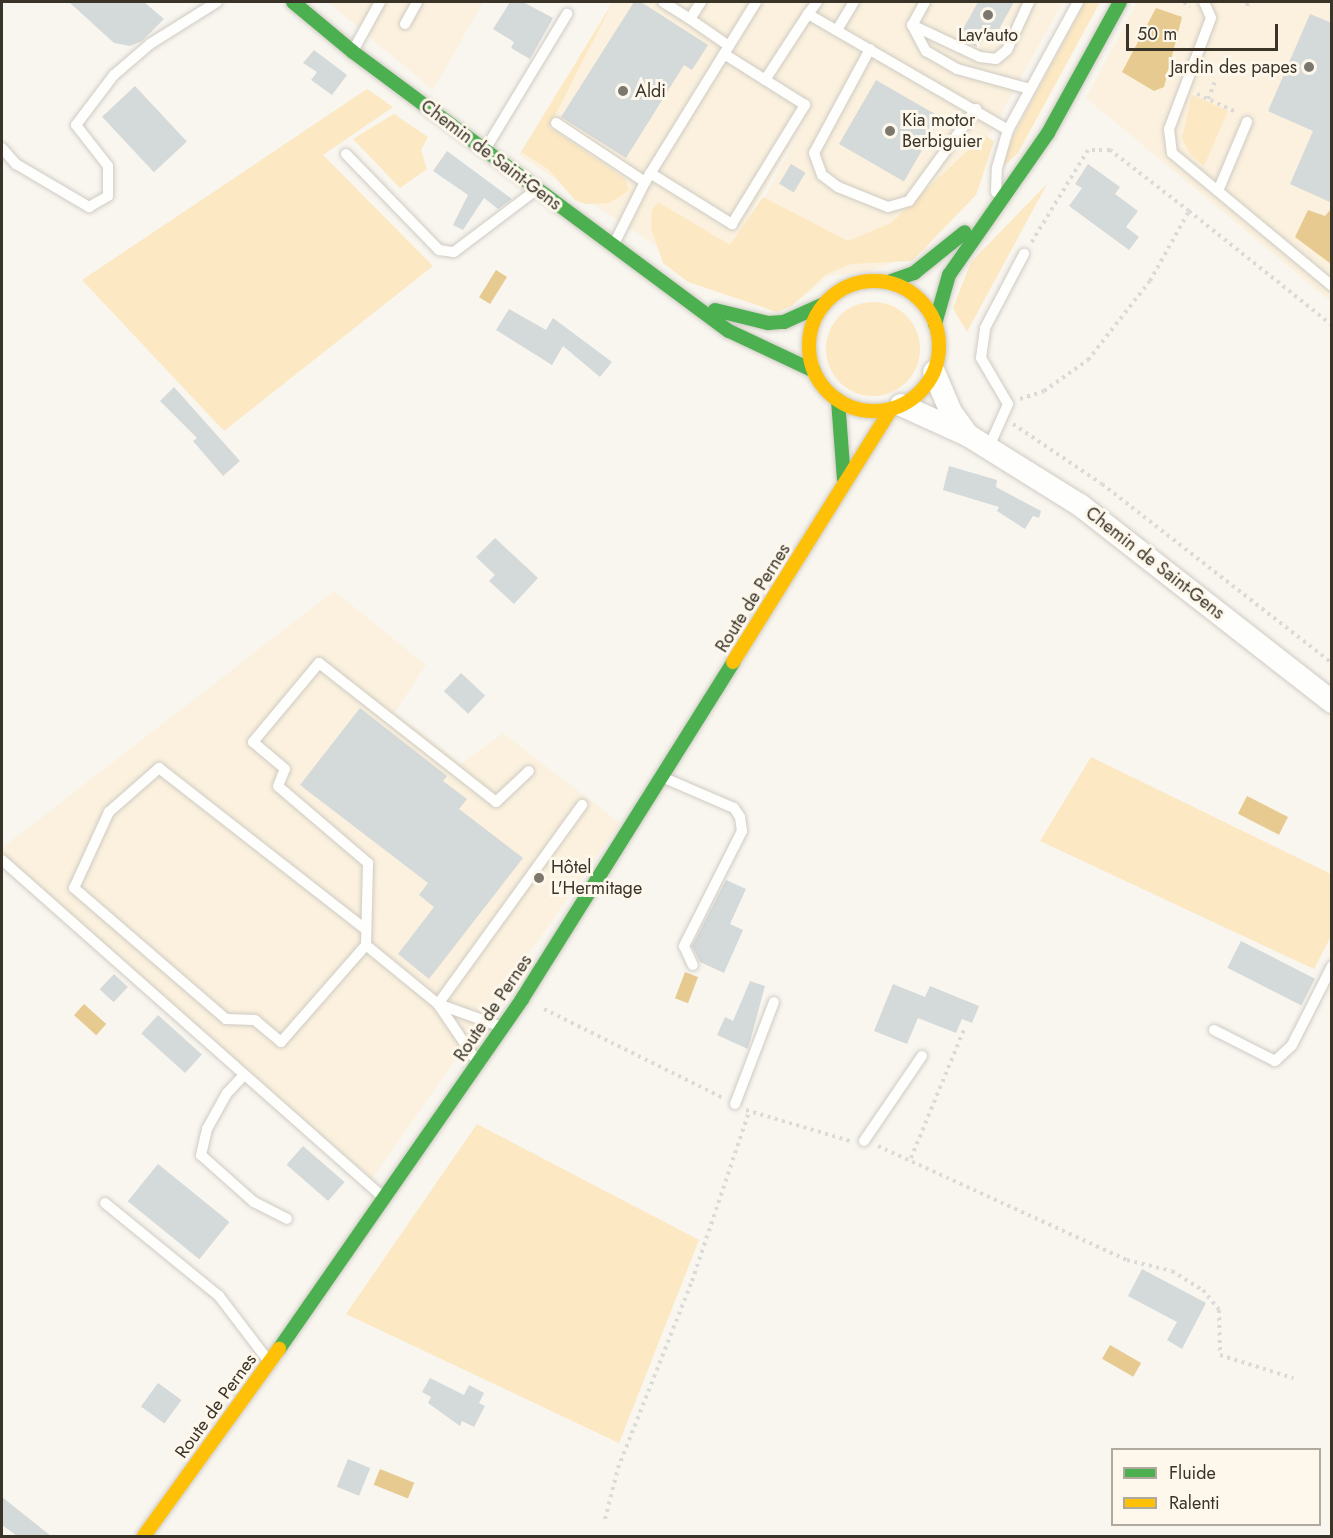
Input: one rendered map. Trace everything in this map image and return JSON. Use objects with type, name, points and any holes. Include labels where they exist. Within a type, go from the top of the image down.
[{"type":"main road","name":"Chemin de Saint-Gens","points":[[293,2],[353,52],[484,151],[752,345],[814,371]]},
{"type":"main road","points":[[995,206],[939,255],[914,273],[888,282],[853,284],[824,304],[811,329],[814,371],[838,400],[864,410],[896,407],[920,392],[934,372],[939,348],[935,324],[949,275],[1048,133],[1120,2]]},
{"type":"main road","points":[[888,282],[912,293],[935,324]]},
{"type":"main road","name":"Chemin de Saint-Gens","points":[[694,303],[768,323],[784,322],[824,304]]},
{"type":"main road","name":"Route de Pernes","points":[[838,400],[845,444],[844,480]]},
{"type":"main road","name":"Route de Pernes","points":[[144,1536],[386,1200],[522,999],[662,777],[844,480],[896,407]]},
{"type":"street","name":"Chemin de Saint-Gens","points":[[934,372],[951,412],[969,436]]},
{"type":"street","name":"Chemin de Saint-Gens","points":[[896,407],[969,436],[1133,544],[1332,702]]},
{"type":"lane","points":[[2,148],[16,164],[88,207],[108,196],[108,166],[76,125],[114,75],[150,44],[217,2]]},
{"type":"lane","points":[[353,52],[380,2]]},
{"type":"lane","points":[[405,24],[417,2]]},
{"type":"lane","points":[[556,123],[732,224],[806,105],[765,80],[690,19],[663,2]]},
{"type":"lane","points":[[690,19],[700,2]]},
{"type":"lane","points":[[613,245],[647,177],[756,2]]},
{"type":"lane","points":[[765,80],[817,2]]},
{"type":"lane","points":[[837,30],[854,2]]},
{"type":"lane","points":[[912,25],[925,2]]},
{"type":"lane","points":[[912,25],[980,57],[996,59],[1007,50],[1029,2]]},
{"type":"lane","points":[[1204,2],[1211,18],[1169,129],[1172,153],[1332,286]]},
{"type":"lane","points":[[995,206],[997,168],[1008,130],[1074,3]]},
{"type":"lane","points":[[484,151],[567,14]]},
{"type":"lane","points":[[808,14],[976,109],[1008,130]]},
{"type":"lane","points":[[912,25],[926,51],[957,69],[1030,89]]},
{"type":"lane","points":[[870,49],[814,153],[822,175],[838,187],[888,207],[909,201],[976,109]]},
{"type":"lane","points":[[1218,191],[1247,122]]},
{"type":"lane","points":[[346,154],[439,250],[454,252],[536,189]]},
{"type":"lane","points":[[988,449],[1003,420],[1008,404],[981,358],[986,328],[1024,254]]},
{"type":"lane","points":[[366,930],[159,768],[109,812],[74,888],[225,1019],[255,1020],[281,1042],[366,945],[368,863],[278,786],[285,769],[253,742],[319,663],[496,802],[529,771]]},
{"type":"lane","points":[[662,777],[734,808],[740,817],[742,831],[684,946],[693,965]]},
{"type":"lane","points":[[438,1005],[582,805]]},
{"type":"lane","points":[[2,860],[386,1200]]},
{"type":"lane","points":[[366,945],[438,1005],[478,1063]]},
{"type":"lane","points":[[1214,1030],[1275,1060],[1292,1045],[1332,966]]},
{"type":"lane","points":[[735,1104],[774,1002]]},
{"type":"lane","points":[[438,1005],[502,1027]]},
{"type":"lane","points":[[864,1141],[922,1056]]},
{"type":"lane","points":[[244,1075],[212,1120],[201,1155],[254,1202],[287,1219]]},
{"type":"lane","points":[[105,1203],[219,1296],[269,1362]]},
{"type":"path","points":[[1184,2],[1192,15]]},
{"type":"path","points":[[1208,99],[1215,82]]},
{"type":"path","points":[[1193,92],[1250,117],[1247,122]]},
{"type":"path","points":[[1024,254],[1088,150],[1110,150],[1332,325]]},
{"type":"path","points":[[1008,404],[1044,391],[1088,360],[1150,280],[1189,211]]},
{"type":"path","points":[[1003,420],[1102,484],[1332,663]]},
{"type":"path","points":[[522,999],[749,1111],[839,1141],[864,1141],[911,1158],[1127,1260],[1172,1271],[1203,1290],[1219,1310],[1220,1355],[1293,1378]]},
{"type":"path","points":[[911,1158],[965,1027]]},
{"type":"path","points":[[605,1519],[618,1468],[692,1281],[749,1111]]},
{"type":"shaded area","points":[[328,2],[483,2],[433,90]]},
{"type":"shaded area","points":[[613,2],[1063,2],[925,251],[870,271],[829,276],[802,298],[720,284],[807,116],[711,282],[519,155]]},
{"type":"shaded area","points":[[613,2],[549,127],[625,179],[629,190],[621,196],[609,203],[586,204],[575,200],[548,169],[521,152]]},
{"type":"shaded area","points":[[1085,2],[1100,2],[1018,153],[1003,167],[1007,147]]},
{"type":"shaded area","points":[[1137,2],[1331,2],[1331,302],[1086,98]]},
{"type":"shaded area","points":[[1156,8],[1182,17],[1164,87],[1154,91],[1122,72]]},
{"type":"shaded area","points":[[367,89],[393,107],[323,155],[433,266],[224,431],[82,280]]},
{"type":"shaded area","points":[[1192,95],[1228,111],[1204,166],[1190,154],[1182,138]]},
{"type":"shaded area","points":[[394,114],[428,137],[421,150],[427,169],[400,188],[353,139]]},
{"type":"shaded area","points":[[984,135],[994,141],[976,195],[912,261],[851,264],[825,275],[792,306],[777,312],[688,282],[663,263],[651,228],[652,210],[658,202],[730,245],[763,197],[848,241],[891,223]]},
{"type":"shaded area","points":[[1047,184],[967,332],[953,308],[971,262]]},
{"type":"shaded area","points":[[1331,209],[1331,264],[1295,237],[1308,210],[1325,216]]},
{"type":"shaded area","points":[[496,270],[507,277],[490,304],[479,297]]},
{"type":"shaded area","points":[[873,302],[891,305],[906,316],[917,331],[920,349],[917,367],[906,382],[891,393],[873,396],[855,393],[840,382],[829,367],[826,349],[829,331],[840,316],[855,305]]},
{"type":"shaded area","points":[[334,591],[426,665],[395,712],[461,764],[503,733],[620,823],[372,1179],[2,857],[2,848]]},
{"type":"shaded area","points":[[1091,757],[1331,874],[1331,936],[1314,969],[1040,841]]},
{"type":"shaded area","points":[[1247,796],[1288,817],[1279,835],[1238,814]]},
{"type":"shaded area","points":[[685,972],[698,977],[688,1003],[675,998]]},
{"type":"shaded area","points":[[84,1004],[106,1024],[96,1035],[74,1015]]},
{"type":"shaded area","points":[[477,1124],[699,1240],[619,1443],[346,1314]]},
{"type":"shaded area","points":[[1110,1345],[1141,1363],[1133,1377],[1102,1359]]},
{"type":"shaded area","points":[[380,1469],[414,1483],[408,1499],[374,1485]]},
{"type":"building","points":[[69,2],[144,2],[164,19],[142,41],[130,46],[114,43]]},
{"type":"building","points":[[510,2],[523,2],[553,18],[530,59],[511,48],[514,42],[493,29]]},
{"type":"building","name":"Aldi","points":[[634,2],[641,2],[708,45],[692,70],[684,65],[626,158],[561,117]]},
{"type":"building","name":"Lav'auto","points":[[978,2],[1014,2],[992,42],[984,38],[979,48],[958,38]]},
{"type":"building","name":"Jardin des papes","points":[[1310,14],[1332,23],[1332,203],[1290,184],[1313,131],[1268,111]]},
{"type":"building","points":[[314,50],[347,75],[332,95],[311,80],[317,72],[303,63]]},
{"type":"building","name":"Kia motor Berbiguier","points":[[876,80],[941,118],[904,182],[839,144]]},
{"type":"building","points":[[135,86],[187,142],[154,172],[102,117]]},
{"type":"building","points":[[447,151],[512,199],[498,209],[484,198],[463,230],[453,225],[468,195],[433,171]]},
{"type":"building","points":[[791,164],[806,173],[794,192],[779,184]]},
{"type":"building","points":[[1088,164],[1120,187],[1115,194],[1138,211],[1126,227],[1139,237],[1129,250],[1069,206],[1082,188],[1075,184]]},
{"type":"building","points":[[509,309],[546,330],[553,318],[612,362],[600,377],[563,346],[552,365],[496,330]]},
{"type":"building","points":[[174,387],[240,461],[223,476],[193,441],[197,438],[160,401]]},
{"type":"building","points":[[949,466],[997,480],[996,487],[1041,511],[1039,518],[1033,516],[1025,529],[997,511],[999,507],[943,490]]},
{"type":"building","points":[[495,538],[538,578],[514,604],[489,581],[495,575],[476,557]]},
{"type":"building","points":[[461,673],[485,696],[468,714],[444,691]]},
{"type":"building","points":[[360,708],[447,776],[443,781],[467,799],[459,809],[523,858],[429,979],[398,954],[434,907],[419,895],[428,883],[300,785]]},
{"type":"building","points":[[726,880],[746,889],[730,924],[743,930],[724,973],[700,962],[692,946]]},
{"type":"building","points":[[1241,941],[1315,979],[1301,1005],[1227,968]]},
{"type":"building","points":[[114,974],[128,987],[114,1002],[100,989]]},
{"type":"building","points":[[750,981],[765,986],[748,1049],[717,1035],[725,1017],[733,1021]]},
{"type":"building","points":[[893,984],[925,997],[930,986],[979,1006],[972,1023],[962,1019],[956,1033],[918,1018],[907,1044],[874,1031]]},
{"type":"building","points":[[158,1015],[202,1054],[185,1073],[141,1034]]},
{"type":"building","points":[[303,1146],[345,1182],[328,1201],[287,1165]]},
{"type":"building","points":[[158,1164],[229,1222],[199,1259],[128,1201]]},
{"type":"building","points":[[1142,1269],[1206,1303],[1182,1349],[1167,1340],[1177,1322],[1128,1296]]},
{"type":"building","points":[[430,1378],[464,1395],[469,1385],[484,1393],[479,1403],[485,1406],[474,1427],[462,1421],[460,1426],[428,1403],[431,1397],[422,1392]]},
{"type":"building","points":[[158,1383],[181,1400],[164,1424],[141,1406]]},
{"type":"building","points":[[348,1459],[370,1468],[359,1496],[337,1487]]},
{"type":"building","points":[[2,1497],[51,1536],[17,1536],[2,1525]]},
{"type":"traffic: fast","points":[[293,2],[353,52],[729,331],[814,371]]},
{"type":"traffic: fast","points":[[935,324],[949,275],[1048,133],[1120,2]]},
{"type":"traffic: fast","points":[[888,282],[914,273],[965,232]]},
{"type":"traffic: fast","points":[[715,310],[768,323],[784,322],[824,304]]},
{"type":"traffic: fast","points":[[838,400],[844,479]]},
{"type":"traffic: fast","points":[[279,1349],[522,999],[733,662]]},
{"type":"traffic: slow","points":[[874,281],[899,286],[920,300],[934,321],[939,346],[934,371],[920,392],[899,406],[874,411],[849,406],[828,392],[814,371],[809,346],[814,321],[828,300],[849,286],[874,281]]},
{"type":"traffic: slow","points":[[733,662],[891,409]]},
{"type":"traffic: slow","points":[[144,1536],[279,1349]]},
{"type":"place","name":"Lav'auto","points":[[988,15]]},
{"type":"place","name":"Jardin des papes","points":[[1309,67]]},
{"type":"place","name":"Aldi","points":[[623,91]]},
{"type":"place","name":"Kia motor Berbiguier","points":[[890,131]]},
{"type":"place","name":"Hôtel L'Hermitage","points":[[539,878]]}]
